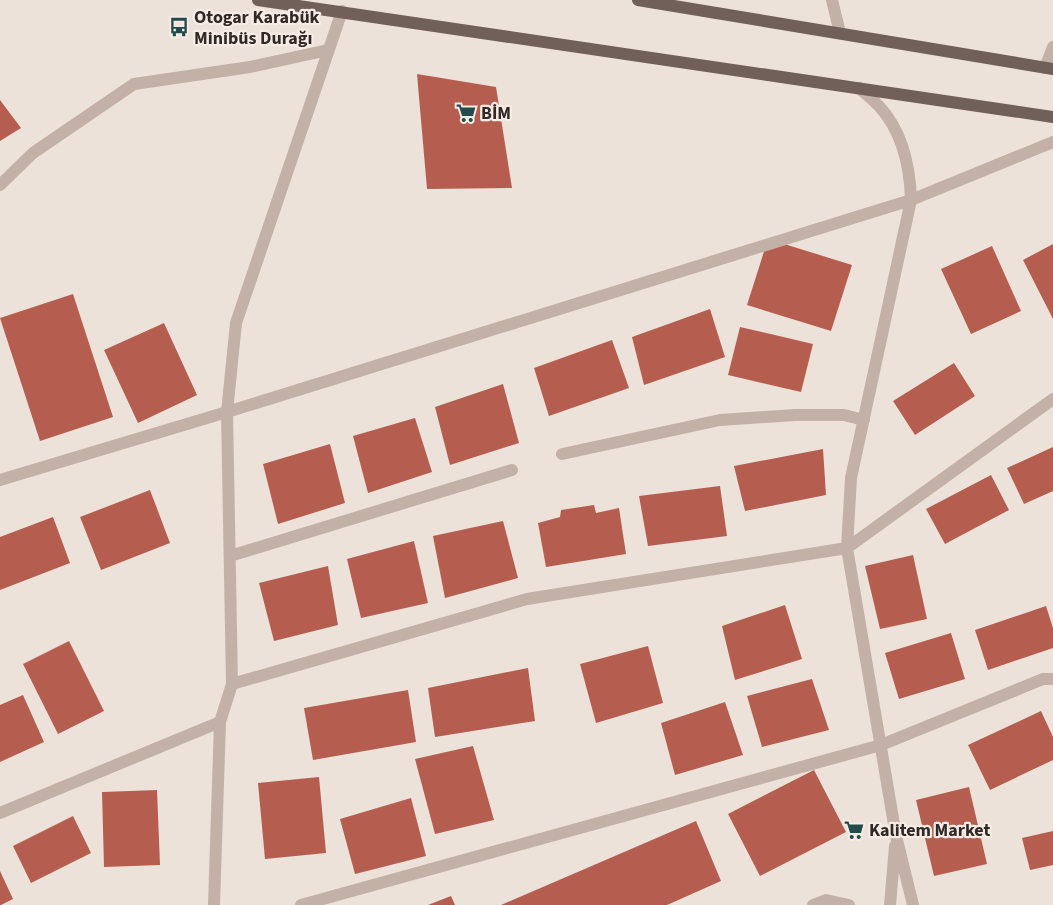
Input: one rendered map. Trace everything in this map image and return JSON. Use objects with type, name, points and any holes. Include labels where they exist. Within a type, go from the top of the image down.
[{"type":"main road","points":[[258,0],[1053,117]]},
{"type":"main road","points":[[638,0],[1049,68]]},
{"type":"street","points":[[832,0],[840,33]]},
{"type":"street","points":[[214,905],[220,722],[232,684],[228,412],[236,323],[342,11]]},
{"type":"street","points":[[1049,68],[1053,47]]},
{"type":"street","points":[[0,185],[33,153],[134,84],[250,66],[328,50]]},
{"type":"street","points":[[859,88],[880,107],[897,132],[906,155],[911,182],[912,200],[851,478],[847,548],[896,836],[913,905]]},
{"type":"street","points":[[0,480],[228,412],[912,200],[1053,142]]},
{"type":"street","points":[[232,684],[527,599],[847,548],[1053,399]]},
{"type":"street","points":[[562,454],[720,420],[796,415],[844,415],[864,420]]},
{"type":"street","points":[[230,556],[512,470]]},
{"type":"street","points":[[300,905],[881,745],[1043,680],[1053,678]]},
{"type":"street","points":[[0,813],[220,722]]},
{"type":"street","points":[[890,905],[896,836]]},
{"type":"street","points":[[813,905],[826,900],[849,905]]},
{"type":"building","points":[[417,74],[496,87],[512,188],[427,189]]},
{"type":"building","points":[[0,100],[21,128],[0,141]]},
{"type":"building","points":[[768,239],[852,265],[831,331],[747,305]]},
{"type":"building","points":[[1053,244],[1053,319],[1023,260]]},
{"type":"building","points":[[992,246],[1021,311],[971,334],[941,269]]},
{"type":"building","points":[[73,294],[113,417],[40,441],[0,318]]},
{"type":"building","points":[[710,309],[725,357],[644,385],[632,337]]},
{"type":"building","points":[[164,323],[197,395],[138,423],[104,350]]},
{"type":"building","points":[[740,327],[813,344],[801,392],[728,375]]},
{"type":"building","points":[[612,340],[629,388],[549,416],[534,368]]},
{"type":"building","points":[[954,363],[975,396],[915,435],[893,401]]},
{"type":"building","points":[[503,384],[519,443],[450,465],[435,407]]},
{"type":"building","points":[[415,418],[432,472],[368,493],[353,436]]},
{"type":"building","points":[[330,444],[345,503],[278,524],[263,464]]},
{"type":"building","points":[[1053,447],[1053,491],[1024,504],[1007,468]]},
{"type":"building","points":[[823,449],[826,495],[745,511],[734,466]]},
{"type":"building","points":[[991,475],[1009,510],[945,544],[926,509]]},
{"type":"building","points":[[720,486],[727,536],[648,546],[639,496]]},
{"type":"building","points":[[150,490],[170,543],[101,570],[80,517]]},
{"type":"building","points":[[594,505],[596,513],[619,508],[626,554],[546,567],[538,523],[560,517],[561,510]]},
{"type":"building","points":[[53,517],[70,563],[0,590],[0,537]]},
{"type":"building","points":[[503,521],[518,578],[445,598],[433,536]]},
{"type":"building","points":[[414,541],[428,603],[361,618],[347,559]]},
{"type":"building","points":[[913,555],[927,619],[880,629],[865,566]]},
{"type":"building","points":[[328,566],[338,625],[274,641],[259,583]]},
{"type":"building","points":[[785,605],[802,659],[735,680],[722,626]]},
{"type":"building","points":[[1046,606],[1053,628],[1053,648],[988,670],[975,630]]},
{"type":"building","points":[[951,633],[965,679],[899,699],[885,653]]},
{"type":"building","points":[[69,641],[104,711],[58,734],[23,664]]},
{"type":"building","points":[[648,646],[663,703],[596,723],[580,664]]},
{"type":"building","points":[[528,668],[535,721],[435,737],[428,688]]},
{"type":"building","points":[[812,679],[829,730],[762,747],[747,696]]},
{"type":"building","points":[[408,690],[416,742],[313,760],[304,708]]},
{"type":"building","points":[[23,695],[44,742],[0,762],[0,705]]},
{"type":"building","points":[[725,702],[743,755],[675,775],[661,723]]},
{"type":"building","points":[[1041,711],[1053,737],[1053,760],[990,790],[968,745]]},
{"type":"building","points":[[473,746],[494,820],[435,834],[415,759]]},
{"type":"building","points":[[814,770],[846,832],[760,876],[728,814]]},
{"type":"building","points":[[319,777],[326,853],[265,859],[258,783]]},
{"type":"building","points":[[969,787],[987,864],[934,876],[916,800]]},
{"type":"building","points":[[157,790],[160,865],[104,867],[102,792]]},
{"type":"building","points":[[411,798],[426,856],[355,874],[340,819]]},
{"type":"building","points":[[73,816],[91,853],[31,883],[13,846]]},
{"type":"building","points":[[696,821],[721,881],[667,905],[501,905]]},
{"type":"building","points":[[1053,831],[1053,865],[1030,870],[1022,838]]},
{"type":"building","points":[[0,871],[13,899],[1,905],[0,905]]},
{"type":"building","points":[[451,896],[455,905],[428,905]]},
{"type":"place","name":"Otogar Karabük Minibüs Durağı","points":[[179,27]]},
{"type":"place","name":"BİM","points":[[466,113]]},
{"type":"place","name":"Kalitem Market","points":[[854,830]]}]
